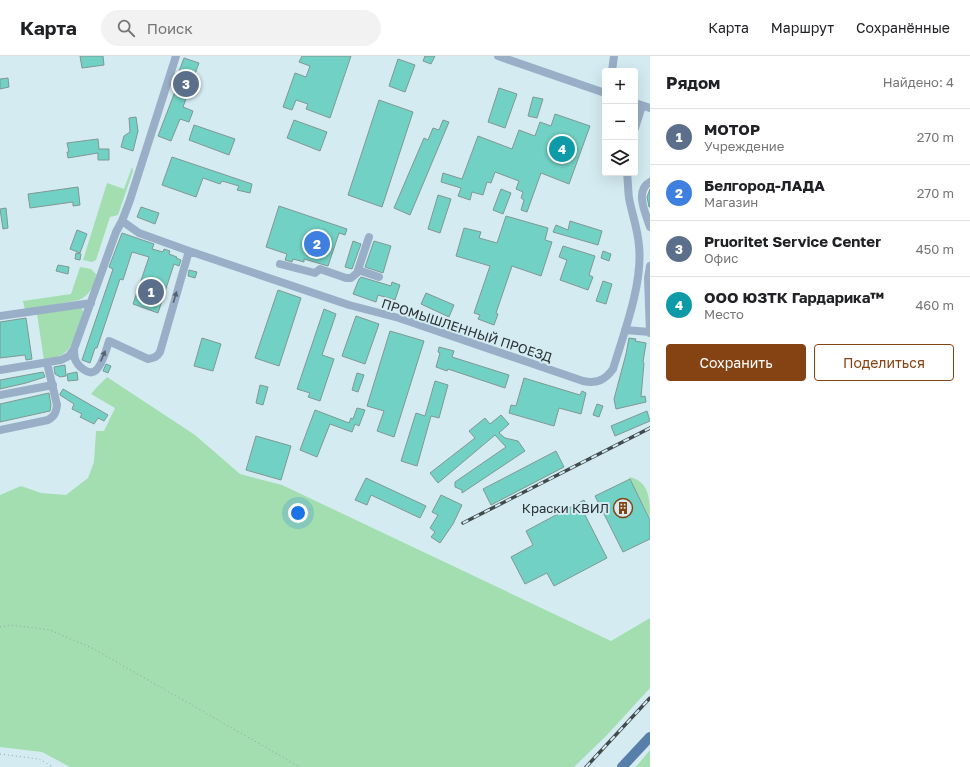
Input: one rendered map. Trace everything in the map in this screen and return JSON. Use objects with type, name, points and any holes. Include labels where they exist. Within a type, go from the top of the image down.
[{"type":"main road","points":[[622,767],[650,737]]},
{"type":"street","points":[[0,370],[47,363],[65,358],[69,356],[74,349],[116,232],[122,221],[176,56]]},
{"type":"street","points":[[498,56],[602,92]]},
{"type":"street","points":[[612,68],[614,56]]},
{"type":"street","points":[[638,119],[642,106]]},
{"type":"street","name":"ПРОМЫШЛЕННЫЙ ПРОЕЗД","points":[[122,221],[139,233],[189,251],[349,305],[399,318],[591,383],[600,381],[608,376],[613,368],[631,311],[639,261],[639,246],[629,196],[628,176]]},
{"type":"street","points":[[650,182],[643,188],[641,195],[650,227]]},
{"type":"street","points":[[280,264],[315,273],[320,270],[346,278],[355,276],[369,237]]},
{"type":"street","points":[[74,349],[74,356],[79,365],[91,372],[95,371],[99,367],[109,342],[148,358],[157,356],[160,352],[189,251]]},
{"type":"street","points":[[625,330],[650,333],[648,278],[650,266]]},
{"type":"street","points":[[358,270],[379,277]]},
{"type":"street","points":[[0,316],[91,303]]},
{"type":"street","points":[[0,430],[48,420],[53,417],[56,412],[57,405],[47,363]]},
{"type":"street","points":[[0,395],[53,385]]},
{"type":"path","points":[[0,627],[11,625],[50,630],[92,648],[300,767]]},
{"type":"path","points":[[0,754],[39,759],[54,767]]},
{"type":"green space","points":[[132,167],[133,171],[118,215],[110,217],[96,260],[92,262],[83,260],[107,183],[124,189]]},
{"type":"green space","points":[[80,267],[91,269],[96,274],[93,286],[86,296],[79,300],[25,310],[23,301],[71,294]]},
{"type":"green space","points":[[82,308],[83,312],[71,346],[61,355],[44,360],[37,314]]},
{"type":"green space","points":[[107,377],[195,435],[240,474],[282,485],[611,641],[650,618],[650,688],[607,735],[574,767],[70,767],[42,752],[0,747],[0,495],[21,486],[41,493],[66,495],[88,478],[94,462],[96,431],[104,431],[115,408],[91,394]]},
{"type":"green space","points":[[629,477],[636,479],[645,487],[650,505],[650,518]]},
{"type":"green space","points":[[650,750],[650,767],[636,767]]},
{"type":"building","points":[[80,56],[103,56],[104,65],[82,68]]},
{"type":"building","points":[[302,56],[351,56],[330,118],[306,109],[308,104],[296,100],[292,110],[283,107],[295,73],[306,77],[310,66],[299,62]]},
{"type":"building","points":[[425,56],[435,56],[431,64],[423,61]]},
{"type":"building","points":[[184,58],[199,63],[183,107],[193,111],[189,122],[180,119],[171,141],[158,136],[181,76],[178,74]]},
{"type":"building","points":[[398,59],[415,65],[405,92],[389,86]]},
{"type":"building","points":[[8,78],[9,87],[0,89],[0,79]]},
{"type":"building","points":[[499,88],[517,94],[505,128],[488,122]]},
{"type":"building","points":[[533,97],[543,99],[537,118],[528,116]]},
{"type":"building","points":[[379,100],[413,112],[382,207],[348,195]]},
{"type":"building","points":[[555,114],[590,126],[569,184],[541,173],[527,212],[521,210],[524,200],[521,198],[523,192],[516,189],[519,181],[495,172],[491,183],[487,182],[483,195],[472,192],[470,200],[458,196],[461,188],[441,182],[443,173],[462,179],[478,136],[512,149],[519,130],[535,136],[540,122],[551,126]]},
{"type":"building","points":[[136,117],[138,131],[133,151],[121,147],[124,136],[130,132],[129,118]]},
{"type":"building","points":[[294,120],[327,132],[320,151],[287,138]]},
{"type":"building","points":[[443,120],[449,122],[410,215],[394,208],[424,138],[428,140],[433,128],[439,130]]},
{"type":"building","points":[[194,125],[235,139],[229,155],[189,140]]},
{"type":"building","points":[[98,139],[99,149],[109,149],[109,160],[98,160],[98,153],[68,158],[67,152],[69,152],[67,143]]},
{"type":"building","points":[[172,157],[252,184],[250,193],[237,190],[239,186],[222,181],[220,184],[203,178],[196,197],[162,185]]},
{"type":"building","points":[[78,187],[80,205],[73,206],[73,202],[30,208],[28,194]]},
{"type":"building","points":[[501,189],[511,193],[503,214],[493,210]]},
{"type":"building","points":[[650,189],[650,207],[649,207],[647,197]]},
{"type":"building","points":[[438,195],[451,199],[440,233],[428,229]]},
{"type":"building","points":[[279,206],[347,229],[345,235],[339,233],[328,266],[304,259],[304,262],[293,259],[292,262],[285,260],[287,254],[266,247]]},
{"type":"building","points":[[141,207],[159,213],[155,224],[137,217]]},
{"type":"building","points":[[6,208],[8,228],[3,229],[0,209]]},
{"type":"building","points":[[506,216],[548,228],[545,240],[552,242],[541,276],[512,266],[496,313],[498,314],[494,325],[478,319],[480,315],[474,313],[490,266],[456,256],[464,228],[481,232],[479,238],[497,243]]},
{"type":"building","points":[[570,221],[602,231],[598,245],[553,232],[556,225],[568,230]]},
{"type":"building","points":[[77,230],[87,234],[80,253],[70,249]]},
{"type":"building","points":[[122,233],[154,244],[152,249],[163,252],[164,249],[170,251],[169,254],[181,260],[179,266],[174,264],[158,313],[133,304],[149,257],[132,252],[123,280],[120,279],[97,348],[95,348],[90,363],[82,360],[113,269],[109,267]]},
{"type":"building","points":[[353,241],[361,244],[352,269],[345,267]]},
{"type":"building","points":[[374,241],[391,246],[383,273],[365,267]]},
{"type":"building","points":[[563,246],[595,256],[589,275],[593,277],[588,290],[560,280],[567,260],[559,257]]},
{"type":"building","points":[[603,251],[611,254],[609,261],[601,258]]},
{"type":"building","points":[[76,253],[81,254],[80,260],[75,259]]},
{"type":"building","points":[[58,265],[69,267],[68,274],[56,271]]},
{"type":"building","points":[[189,270],[197,272],[195,278],[188,276]]},
{"type":"building","points":[[361,277],[391,286],[392,282],[400,285],[395,300],[378,295],[376,302],[353,294]]},
{"type":"building","points":[[603,281],[612,284],[606,304],[596,301]]},
{"type":"building","points":[[278,290],[301,298],[279,366],[255,358]]},
{"type":"building","points":[[426,293],[454,305],[449,317],[421,304]]},
{"type":"building","points":[[324,309],[336,314],[322,355],[334,359],[320,401],[308,397],[310,393],[297,389]]},
{"type":"building","points":[[356,316],[379,324],[365,364],[342,356]]},
{"type":"building","points":[[26,318],[32,359],[26,360],[25,355],[0,358],[0,322]]},
{"type":"building","points":[[390,331],[424,341],[394,437],[377,431],[384,411],[367,406]]},
{"type":"building","points":[[202,338],[221,344],[213,371],[194,366]]},
{"type":"building","points":[[629,338],[646,343],[643,362],[641,397],[645,396],[646,402],[616,409],[614,399]]},
{"type":"building","points":[[439,347],[454,351],[452,357],[509,375],[505,388],[448,369],[447,371],[436,367],[440,353],[438,352]]},
{"type":"building","points":[[106,364],[111,366],[108,373],[103,371]]},
{"type":"building","points":[[65,365],[66,376],[60,377],[55,374],[54,367]]},
{"type":"building","points":[[43,372],[45,377],[0,389],[0,380]]},
{"type":"building","points":[[77,372],[78,380],[68,381],[67,374]]},
{"type":"building","points":[[357,373],[364,375],[358,392],[352,390]]},
{"type":"building","points":[[524,378],[580,395],[582,391],[586,393],[581,414],[559,408],[554,426],[509,413],[511,405],[516,406]]},
{"type":"building","points":[[435,381],[448,385],[439,418],[431,416],[417,466],[401,461],[416,413],[425,416]]},
{"type":"building","points":[[260,385],[268,387],[263,405],[256,403]]},
{"type":"building","points":[[63,389],[108,415],[104,421],[98,418],[94,424],[80,417],[82,414],[72,409],[74,404],[60,395]]},
{"type":"building","points":[[49,393],[51,405],[50,411],[0,422],[0,404]]},
{"type":"building","points":[[597,404],[603,406],[599,417],[593,415]]},
{"type":"building","points":[[357,408],[365,410],[359,426],[355,424],[352,432],[330,424],[317,457],[300,450],[315,410],[349,423],[351,418],[353,419]]},
{"type":"building","points":[[647,411],[650,421],[615,436],[611,426]]},
{"type":"building","points":[[501,415],[509,424],[499,433],[505,438],[518,441],[525,451],[462,493],[462,490],[455,487],[455,482],[506,447],[495,435],[438,483],[430,473],[475,438],[469,431],[485,418],[490,424]]},
{"type":"building","points":[[256,436],[291,446],[281,480],[246,470]]},
{"type":"building","points":[[556,451],[564,467],[491,505],[483,489]]},
{"type":"building","points":[[366,478],[426,506],[420,518],[371,495],[367,505],[355,500]]},
{"type":"building","name":"Краски КВИЛ","points":[[630,479],[650,520],[650,539],[623,552],[595,496]]},
{"type":"building","points":[[441,495],[462,505],[453,524],[440,543],[431,537],[435,532],[430,528],[438,515],[432,512]]},
{"type":"building","points":[[584,500],[591,513],[585,515],[607,558],[554,586],[547,573],[525,584],[511,557],[533,545],[526,531]]},
{"type":"railway","points":[[463,523],[650,428]]},
{"type":"railway","points":[[586,767],[650,698]]},
{"type":"place","name":"Pruoritet Service Center","points":[[186,84]]},
{"type":"place","name":"ООО ЮЗТК Гардарика™","points":[[562,149]]},
{"type":"place","name":"Белгород-ЛАДА","points":[[317,244]]},
{"type":"place","name":"МОТОР","points":[[151,292]]},
{"type":"place","name":"Краски КВИЛ","points":[[623,508]]}]
